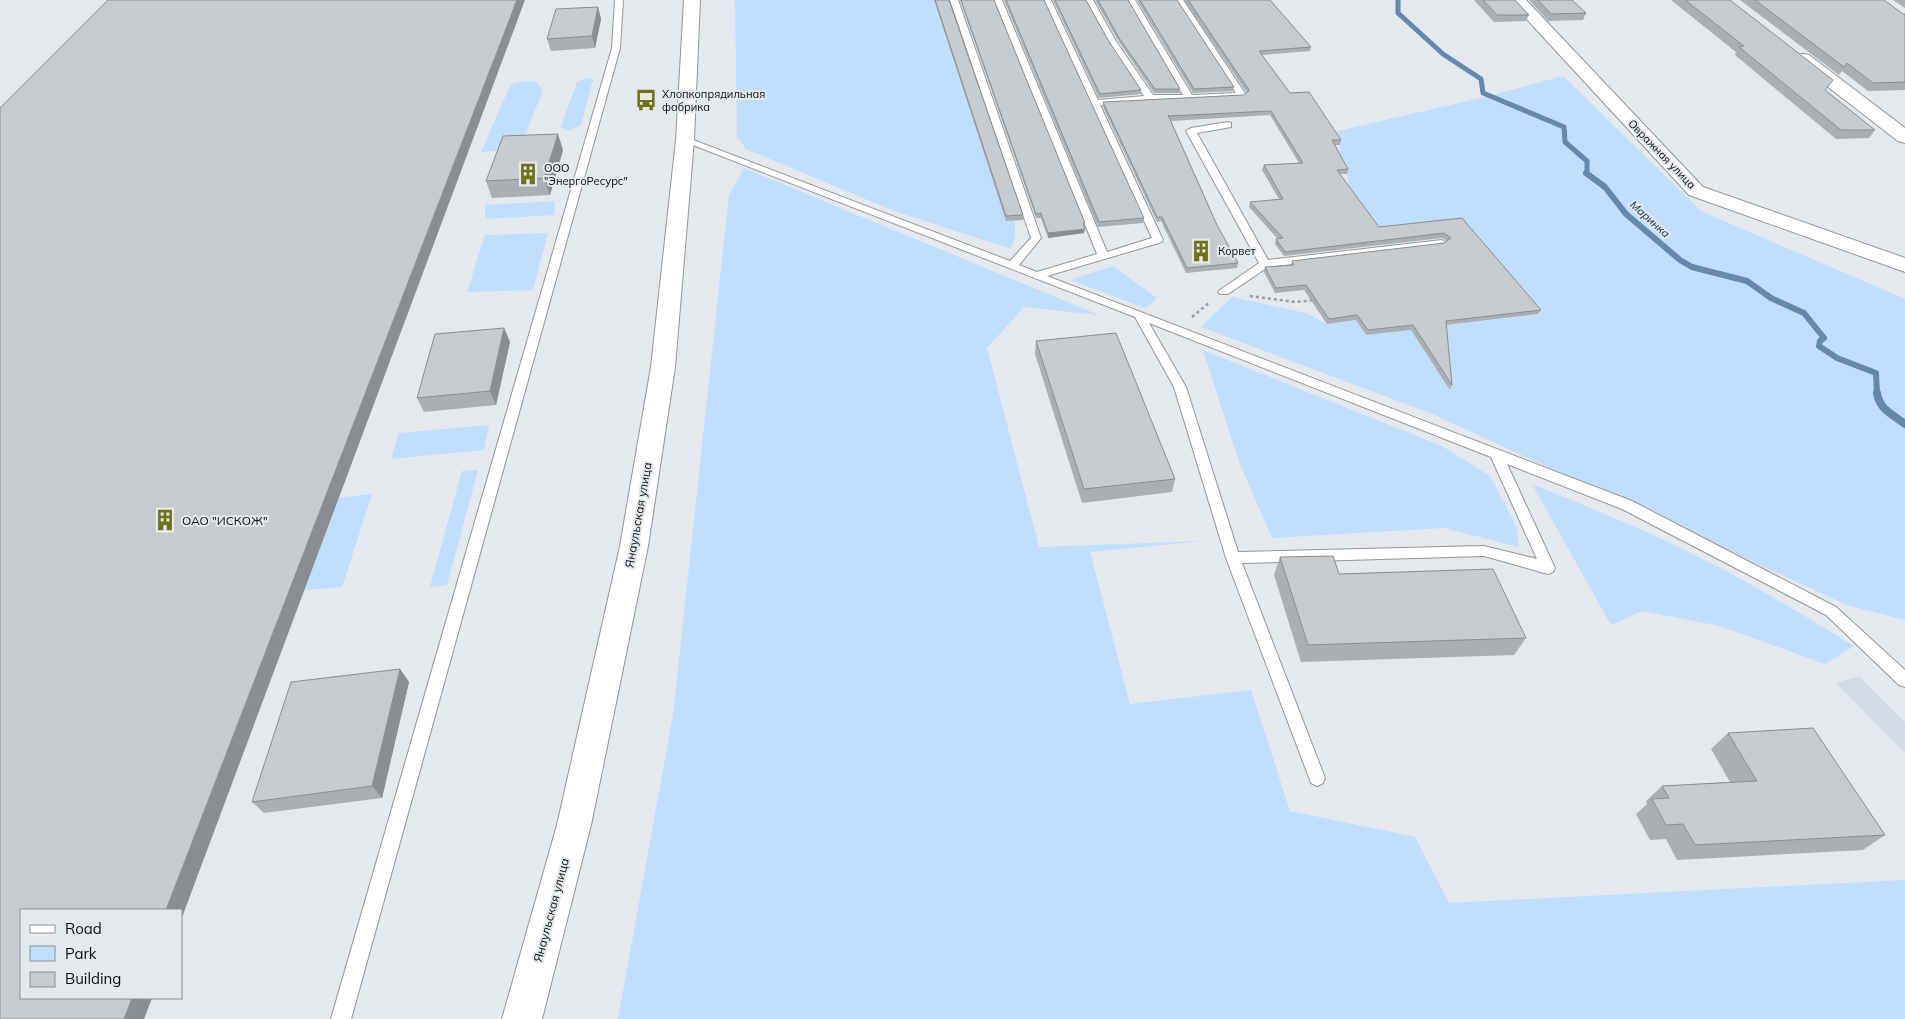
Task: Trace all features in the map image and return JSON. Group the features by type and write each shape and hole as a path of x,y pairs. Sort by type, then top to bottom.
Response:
{"main road":[{"name":"Янаульская улица","path":"522,1019 574,825 634,546 663,367 685,140 692,0"},
{"name":"Овражная улица","path":"1517,0 1696,190 1905,265"},
{"path":"1789,48 1905,137"}],"lane":[{"path":"341,1019 616,48 619,0"},
{"path":"954,0 1036,238 1012,266"},
{"path":"998,0 1103,256"},
{"path":"1037,275 1158,240 1047,0"},
{"path":"1089,0 1112,43 1150,98"},
{"path":"1131,0 1189,98"},
{"path":"1095,103 1150,98 1242,95 1179,0"},
{"path":"1228,125 1191,131 1265,264"},
{"path":"685,140 1627,505 1831,611 1905,680"},
{"path":"1224,292 1265,264 1442,243"},
{"path":"1139,315 1180,387 1233,558 1317,778"},
{"path":"1233,558 1484,552 1548,568 1498,456"}],"path":[{"path":"1176,330 1224,292 1295,302 1324,300"}],"shaded area":[{"path":"1859,676 1905,722 1905,753 1836,683"}],"green space":[{"path":"735,0 934,0 1006,221 1015,220 1015,237 1011,249 894,211 746,149 737,137"},
{"path":"1563,76 1701,211 1905,299 1905,620 1847,605 1430,413 1201,327 1232,297 1306,313 1327,324 1356,320 1366,335 1541,314 1460,223 1381,232 1352,197 1346,172 1341,165 1340,145 1334,132 1489,96"},
{"path":"586,78 593,79 581,125 568,131 561,127 577,82"},
{"path":"524,81 536,82 543,90 520,148 481,152 511,84"},
{"path":"744,168 1099,315 1024,307 987,348 1039,547 1203,541 1090,552 1130,704 1251,690 1290,811 1415,837 1449,903 1905,880 1905,1019 618,1019 673,715 729,195"},
{"path":"555,201 554,215 485,219 485,205"},
{"path":"548,233 533,290 467,292 485,235"},
{"path":"1113,266 1157,298 1146,308 1070,280"},
{"path":"1203,350 1442,446 1490,476 1517,528 1519,547 1444,528 1272,538 1239,462"},
{"path":"489,425 484,450 391,459 399,433"},
{"path":"478,470 447,585 430,587 462,471"},
{"path":"1532,484 1638,528 1699,557 1778,600 1854,646 1825,664 1720,626 1642,611 1611,625"},
{"path":"372,494 342,587 304,590 337,498"}],"building":[{"name":"ОАО \"ИСКОЖ\"","path":"108,0 517,0 166,909 20,909 20,999 132,999 124,1019 0,1019 0,108"},
{"path":"935,0 949,0 1023,215 1006,216"},
{"path":"961,0 994,0 1085,223 1083,223 1085,229 1048,233 1041,213 1036,214"},
{"path":"1006,0 1044,0 1144,218 1099,222"},
{"path":"1055,0 1086,0 1108,40 1141,90 1100,94"},
{"path":"1098,0 1128,0 1180,89 1155,89 1119,38"},
{"path":"1140,0 1177,0 1234,87 1194,89"},
{"path":"1188,0 1270,0 1311,47 1259,51 1290,93 1309,92 1341,140 1332,140 1348,169 1337,170 1379,227 1462,218 1541,310 1446,321 1452,385 1413,325 1368,330 1357,315 1329,319 1306,285 1276,288 1265,267 1294,265 1292,261 1444,243 1451,238 1444,233 1285,252 1276,239 1283,238 1250,202 1283,199 1264,165 1303,163 1271,111 1168,115 1217,225 1238,263 1187,268 1162,217 1157,217 1103,102 1243,95 1248,92 1249,90"},
{"path":"1483,0 1515,0 1529,15 1497,15"},
{"path":"1538,0 1572,0 1586,13 1551,14"},
{"path":"1685,0 1730,0 1833,80 1825,90 1875,130 1841,130 1739,47 1744,46"},
{"path":"1755,0 1884,0 1905,14 1905,82 1873,83 1847,63 1844,67"},
{"path":"598,7 592,36 547,39 556,9"},
{"path":"558,134 544,178 486,181 503,136"},
{"path":"504,328 490,391 417,398 435,334"},
{"path":"1116,333 1175,479 1084,489 1036,341"},
{"path":"1333,556 1339,574 1493,569 1526,638 1308,645 1280,557"},
{"path":"400,669 372,786 252,802 291,682"},
{"path":"1813,728 1885,835 1695,845 1683,824 1666,825 1652,799 1669,798 1662,786 1757,781 1728,733"}],"waterway":[{"name":"Маринка","path":"1398,0 1398,13 1443,54 1481,79 1483,93 1564,127 1565,142 1587,161 1587,174"},
{"name":"Маринка","path":"1587,174 1605,187 1626,214 1680,260 1692,267 1747,281 1771,298 1804,313 1824,338 1820,341 1819,346 1837,358 1876,373 1877,394"},
{"name":"Маринка","path":"1877,393 1878,399 1884,407 1905,424"}],"place":[{"name":"Хлопкопрядильная фабрика","path":"646,100"},
{"name":"ООО \"ЭнергоРесурс\"","path":"528,174"},
{"name":"Корвет","path":"1201,251"},
{"name":"ОАО \"ИСКОЖ\"","path":"165,520"}]}
